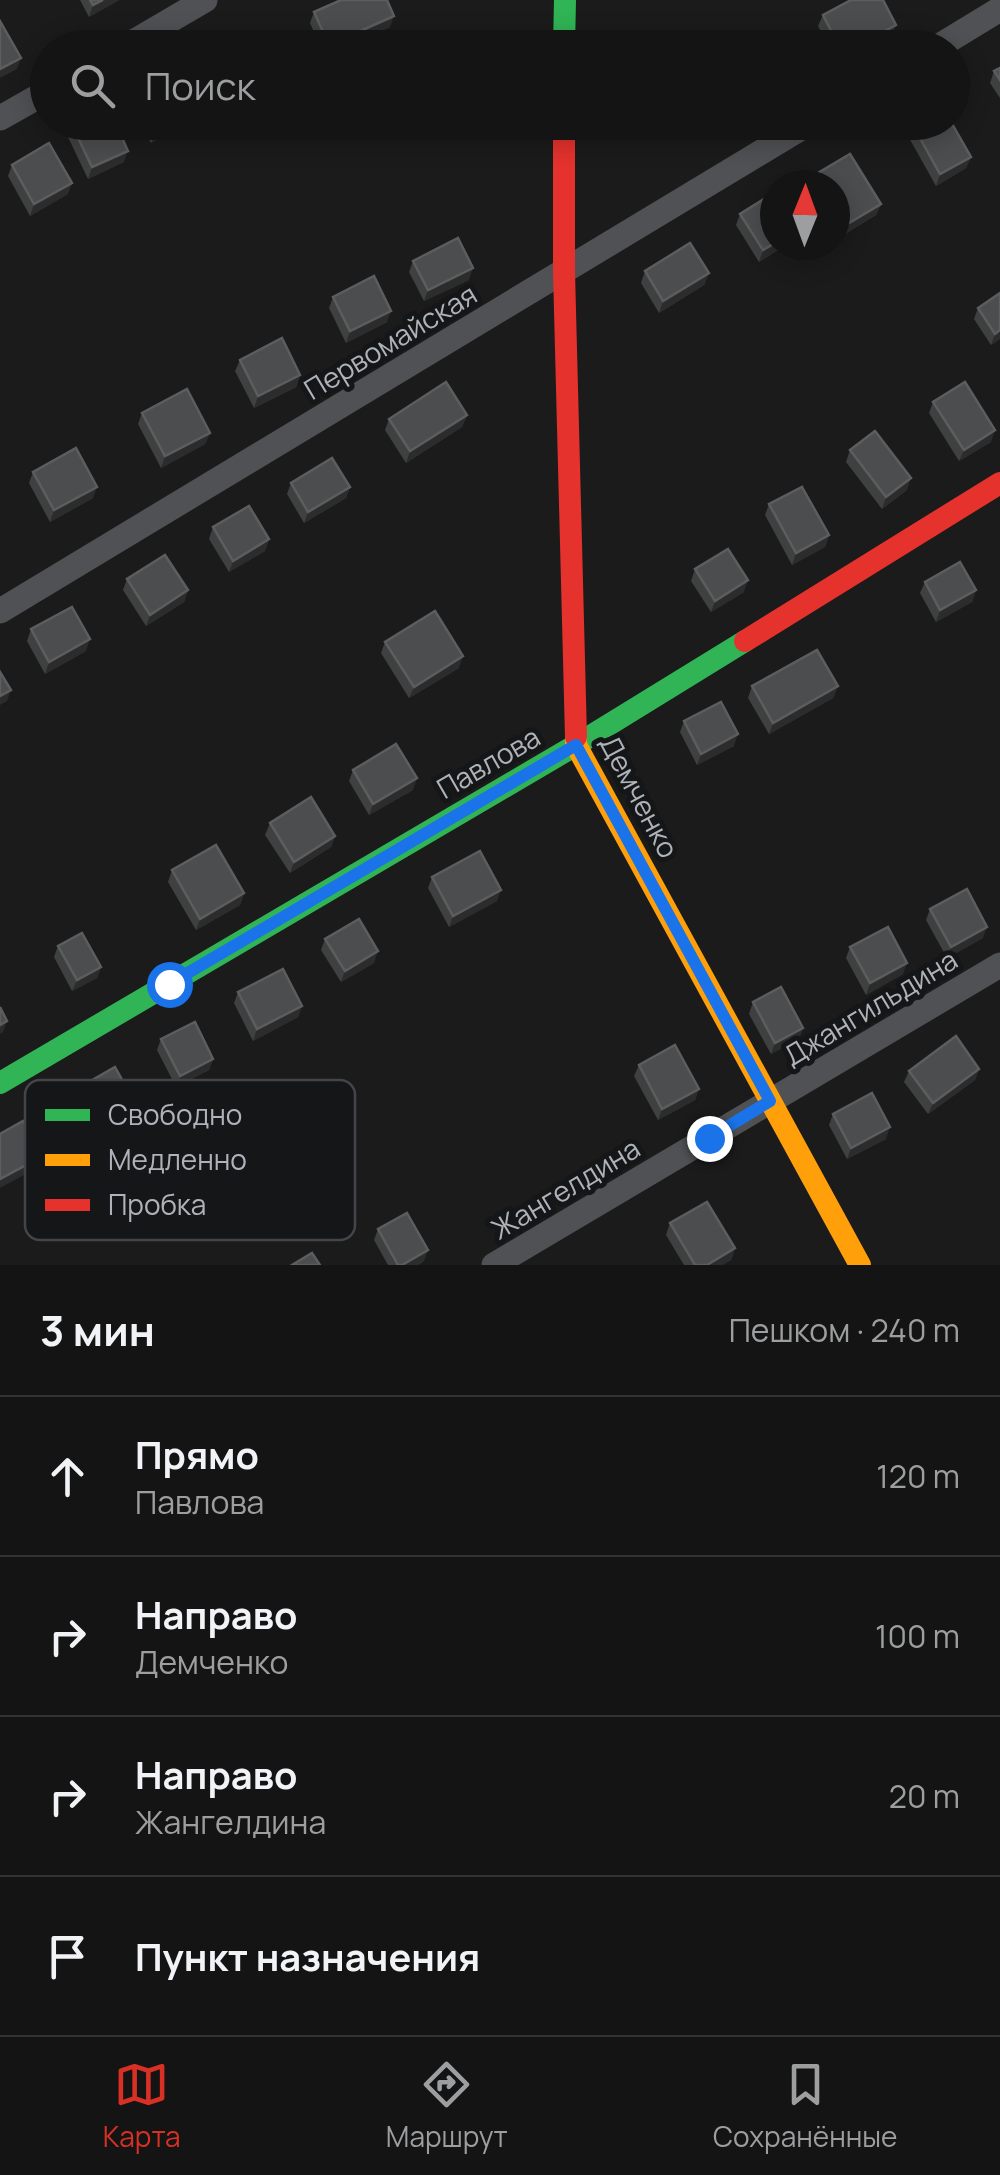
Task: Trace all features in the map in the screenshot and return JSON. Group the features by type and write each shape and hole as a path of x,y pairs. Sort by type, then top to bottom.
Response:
{"street":[{"path":"154,30 206,0"},
{"path":"564,0 564,30"},
{"path":"966,30 1000,9"},
{"path":"0,118 30,101"},
{"name":"Демченко","path":"564,140 576,745 860,1265"},
{"name":"Первомайская","path":"0,611 781,140"},
{"name":"Павлова","path":"0,1084 576,745 1000,483"},
{"name":"Джангильдина","path":"770,1101 1000,964"},
{"name":"Жангелдина","path":"494,1265 770,1101"}],"building":[{"path":"341,0 387,0 394,16 363,30 322,30 314,12"},
{"path":"851,0 883,0 896,25 887,30 831,30 823,15"},
{"path":"0,21 21,58 0,69"},
{"path":"79,140 123,140 128,151 92,167"},
{"path":"921,140 961,140 971,157 940,174"},
{"path":"49,143 72,183 34,204 12,165"},
{"path":"850,154 881,204 850,222 850,170 823,170"},
{"path":"760,201 760,245 740,214"},
{"path":"458,238 473,268 428,290 413,261"},
{"path":"690,243 709,273 663,301 645,271"},
{"path":"374,276 391,311 350,331 333,297"},
{"path":"1000,293 1000,330 995,334 978,308"},
{"path":"282,338 300,375 258,396 240,360"},
{"path":"446,382 467,415 410,451 389,419"},
{"path":"965,382 995,430 964,450 933,402"},
{"path":"187,389 210,433 165,456 142,413"},
{"path":"875,431 911,478 886,497 850,450"},
{"path":"76,448 97,487 54,510 33,472"},
{"path":"332,458 350,487 308,512 291,483"},
{"path":"802,487 829,535 796,553 769,504"},
{"path":"249,506 269,539 233,561 213,527"},
{"path":"728,549 748,580 715,601 695,569"},
{"path":"165,555 188,590 150,615 127,579"},
{"path":"960,562 976,590 940,610 925,582"},
{"path":"72,607 90,639 49,662 31,629"},
{"path":"435,611 463,656 414,687 385,642"},
{"path":"817,650 838,686 773,723 752,686"},
{"path":"0,672 11,690 0,696"},
{"path":"721,702 738,734 701,754 684,721"},
{"path":"396,744 417,778 373,804 353,770"},
{"path":"311,797 335,836 294,862 270,823"},
{"path":"216,845 244,893 200,919 172,870"},
{"path":"480,851 501,890 453,916 432,877"},
{"path":"967,889 987,927 951,947 930,909"},
{"path":"359,919 378,951 345,971 325,939"},
{"path":"888,927 907,963 870,983 850,947"},
{"path":"82,933 101,967 77,980 58,946"},
{"path":"283,969 302,1006 257,1029 238,992"},
{"path":"781,987 803,1028 775,1043 753,1002"},
{"path":"0,1007 7,1021 0,1025"},
{"path":"195,1022 213,1059 180,1076 161,1039"},
{"path":"956,1036 979,1069 933,1103 909,1071"},
{"path":"675,1045 699,1089 662,1109 639,1065"},
{"path":"115,1067 122,1080 92,1080"},
{"path":"872,1093 890,1127 851,1148 833,1114"},
{"path":"23,1121 25,1124 25,1166 0,1179 0,1134"},
{"path":"707,1202 735,1248 707,1265 695,1265 670,1223"},
{"path":"407,1213 428,1250 398,1265 378,1229"},
{"path":"312,1253 320,1265 292,1265"}],"traffic: fast":[{"path":"564,30 565,0"},
{"path":"0,1083 576,745 745,641"}],"traffic: slow":[{"path":"576,737 576,745 860,1265"}],"traffic: jam":[{"path":"564,140 576,737"},
{"path":"745,641 1000,483"}],"route":[{"path":"169,984 576,745 770,1101 709,1138"}]}
